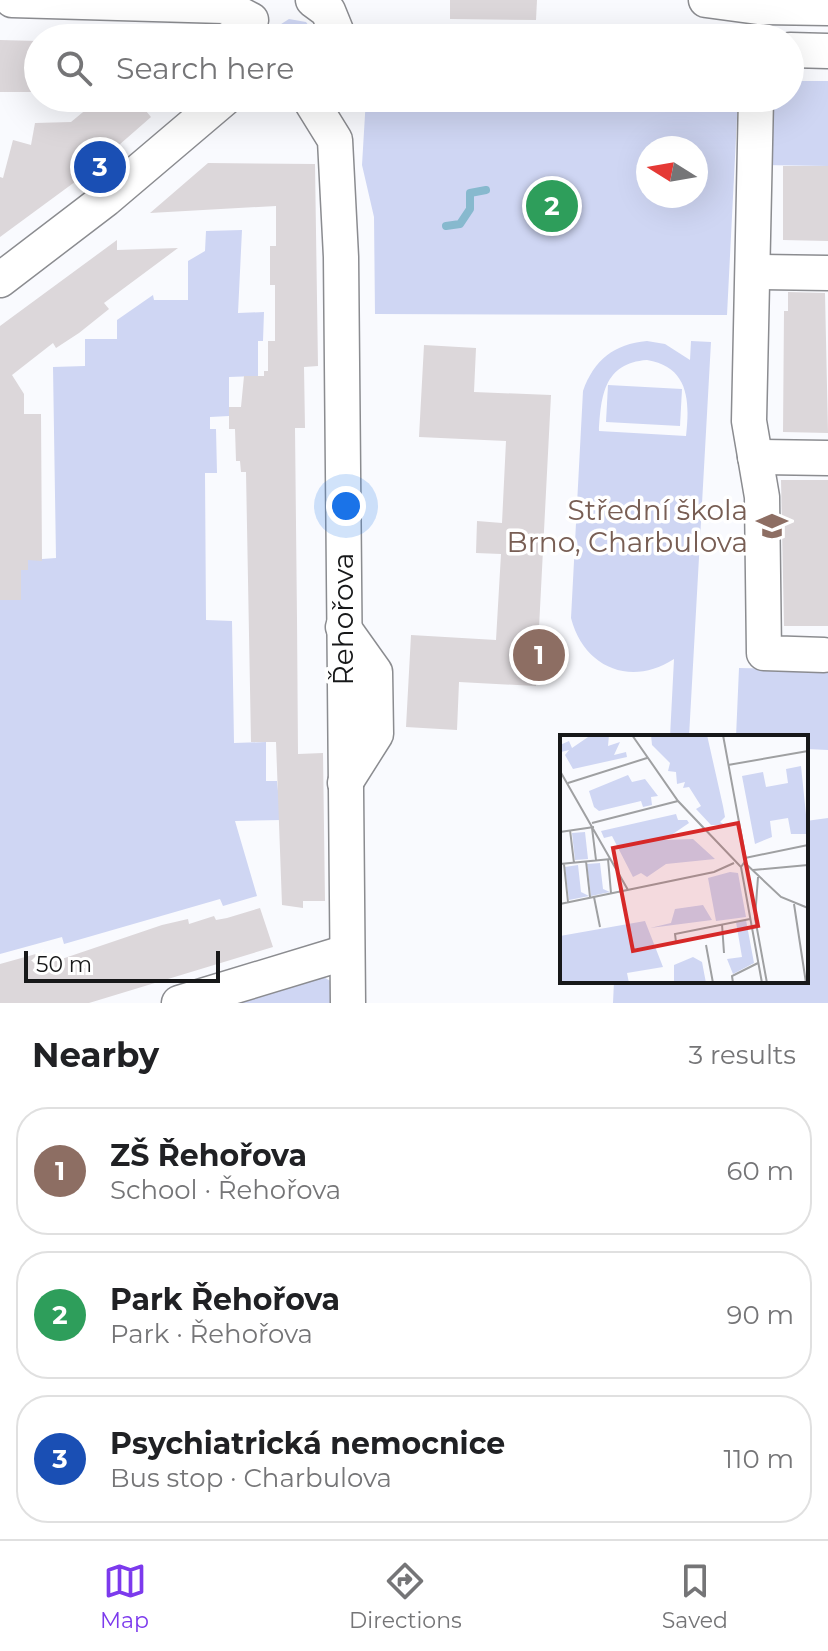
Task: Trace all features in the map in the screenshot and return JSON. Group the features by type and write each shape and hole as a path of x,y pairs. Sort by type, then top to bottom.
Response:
{"street":[{"path":"12,0 224,6 257,19"},
{"path":"706,0 758,7 828,8"},
{"path":"319,1 336,24"},
{"path":"804,50 828,51"},
{"path":"0,280 106,199 209,112"},
{"name":"Řehořova","path":"318,112 335,140 341,257 348,1003"},
{"path":"756,112 749,421 762,497 764,653 824,655"},
{"path":"753,272 828,273"},
{"path":"755,457 828,458"},
{"path":"179,1003 347,952"}],"shaded area":[{"path":"289,19 308,24 281,24"},
{"path":"804,81 828,81 828,166 761,165 761,112 804,112"},
{"path":"365,112 737,112 727,315 375,314 374,217 362,165"},
{"path":"242,230 238,313 264,312 263,341 258,341 258,376 229,377 229,416 210,417 210,429 216,429 217,473 205,473 206,620 232,621 234,743 266,742 266,781 277,781 281,820 235,821 257,896 223,906 220,899 64,944 62,937 0,954 0,600 21,600 21,570 28,569 28,560 56,558 53,367 85,366 85,339 117,339 117,320 153,295 154,300 188,300 188,261 205,251 206,231"},
{"path":"647,341 665,344 690,360 691,341 711,342 689,735 670,735 674,659 642,671 626,672 611,668 587,649 577,635 571,618 583,391 599,362 625,346","holes":["647,360 671,370 684,388 688,410 686,436 599,431 604,394 613,375 622,367"]},
{"path":"608,385 682,389 680,426 606,422"},
{"path":"739,668 828,670 828,750 808,749 808,735 736,735"},
{"path":"828,818 828,1003 613,1003 614,983 808,983 808,821"},
{"path":"322,976 332,982 338,1003 225,1003"}],"building":[{"path":"450,0 537,0 536,20 450,19"},
{"path":"0,40 24,41 24,92 0,92"},
{"path":"83,112 147,112 151,117 87,173 0,237 0,177 3,178 13,140 31,145 35,123 71,122"},
{"path":"208,163 315,164 318,366 304,367 305,428 295,428 298,754 323,753 325,901 303,901 303,908 282,905 276,742 251,742 246,472 241,472 240,461 236,461 235,429 229,429 229,407 241,407 244,376 264,376 264,371 268,371 268,341 275,341 275,285 270,285 270,246 276,246 276,206 150,213"},
{"path":"783,166 828,166 828,241 783,240"},
{"path":"117,240 117,250 178,248 104,303 109,309 79,333 56,348 53,343 12,375 24,394 24,414 41,414 42,561 28,560 28,570 21,570 21,600 0,600 0,326"},
{"path":"788,292 825,293 828,433 783,432 784,311 788,311"},
{"path":"424,345 476,348 474,392 551,395 536,686 459,682 457,730 406,727 411,635 496,640 501,554 476,553 477,521 502,523 506,441 419,437"},
{"path":"781,480 828,480 828,626 784,626"},
{"path":"260,908 273,947 89,1003 0,1003 0,964 43,952 47,964 162,925 188,919 189,924 214,916 216,920"}],"waterway":[{"path":"446,226 460,224 470,209 470,193 486,190"}],"place":[{"name":"Psychiatrická nemocnice","path":"100,167"},
{"name":"Park Řehořova","path":"552,206"},
{"name":"Střední škola Brno, Charbulova","path":"772,526"},
{"name":"ZŠ Řehořova","path":"539,655"}]}
